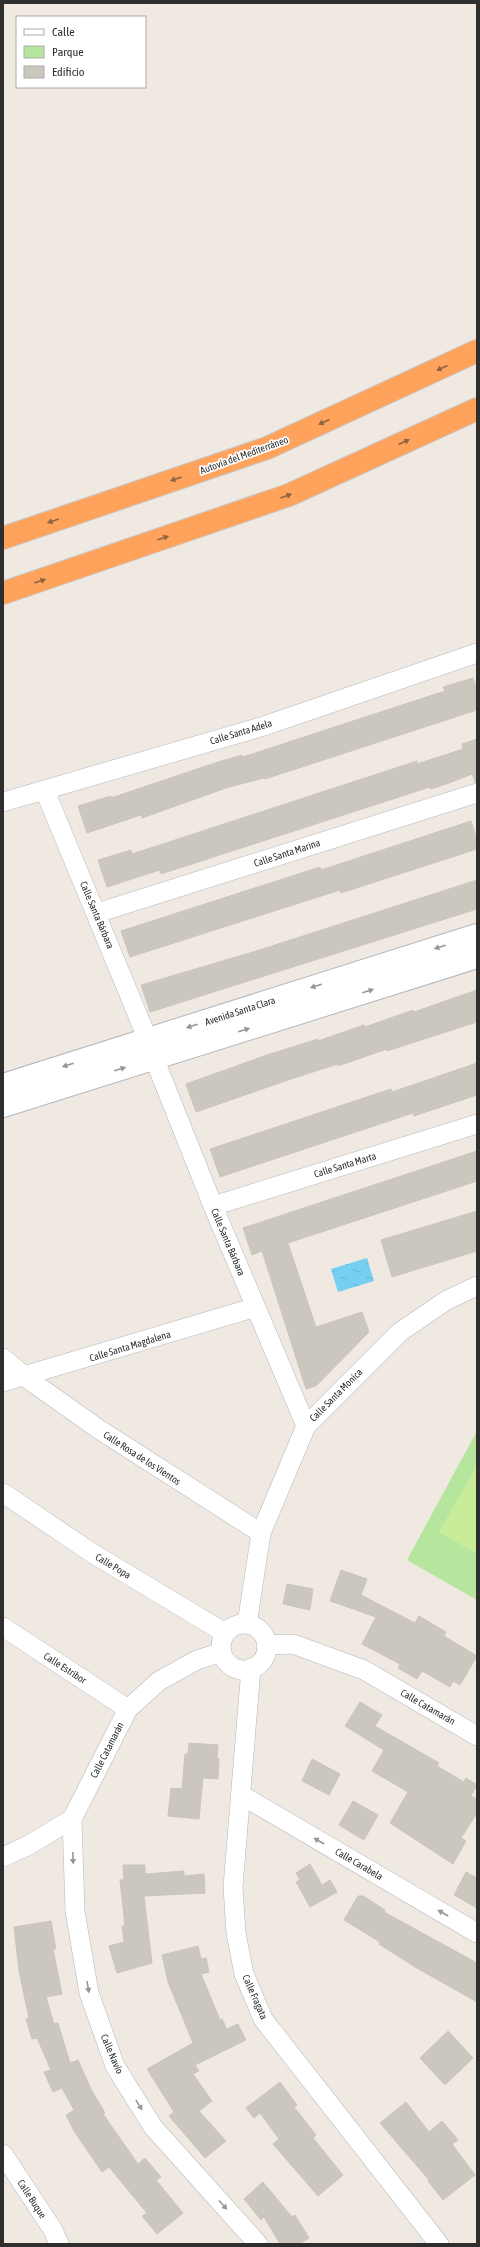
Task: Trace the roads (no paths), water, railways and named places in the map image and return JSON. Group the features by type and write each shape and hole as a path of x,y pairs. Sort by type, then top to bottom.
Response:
{"highway":[{"name":"Autovía del Mediterráneo","path":"3,538 267,448 477,352"},
{"path":"3,593 289,495 477,409"}],"street":[{"name":"Calle Santa Adela","path":"3,802 264,726 477,653"},
{"name":"Calle Santa Bárbara","path":"45,791 96,913 213,1206 306,1426"},
{"name":"Calle Santa Marina","path":"96,913 477,793"},
{"name":"Avenida Santa Clara","path":"3,1106 151,1049 477,935"},
{"name":"Avenida Santa Clara","path":"3,1085 151,1049 477,957"},
{"name":"Calle Santa Marta","path":"213,1206 477,1124"},
{"name":"Calle Santa Monica","path":"247,1624 262,1533 306,1426 400,1332 447,1300 477,1286"},
{"name":"Calle Santa Magdalena","path":"3,1382 25,1377 256,1307"},
{"name":"Calle Rosa de los Vientos","path":"3,1358 25,1377 100,1430 262,1533"},
{"name":"Calle Popa","path":"3,1493 223,1642"},
{"path":"247,1624 258,1629 263,1634 266,1645 265,1656 261,1662 251,1668 239,1669 232,1667 226,1662 223,1642 237,1625 247,1624"},
{"name":"Calle Estribor","path":"3,1627 128,1709"},
{"name":"Calle Catamarán","path":"72,1819 128,1709 159,1681 197,1660 223,1642"},
{"name":"Calle Catamarán","path":"266,1645 293,1644 364,1670 477,1736"},
{"name":"Calle Fragata","path":"251,1668 233,1887 236,1933 244,1974 264,2019 439,2244"},
{"name":"Calle Carabela","path":"241,1795 477,1933"},
{"path":"3,1857 29,1845 72,1819"},
{"name":"Calle Navío","path":"72,1819 74,1910 89,1993 115,2066 153,2127 258,2244"},
{"name":"Calle Buque","path":"3,2154 59,2244"}],"water":[{"path":"367,1258 374,1281 338,1292 331,1269"}]}
